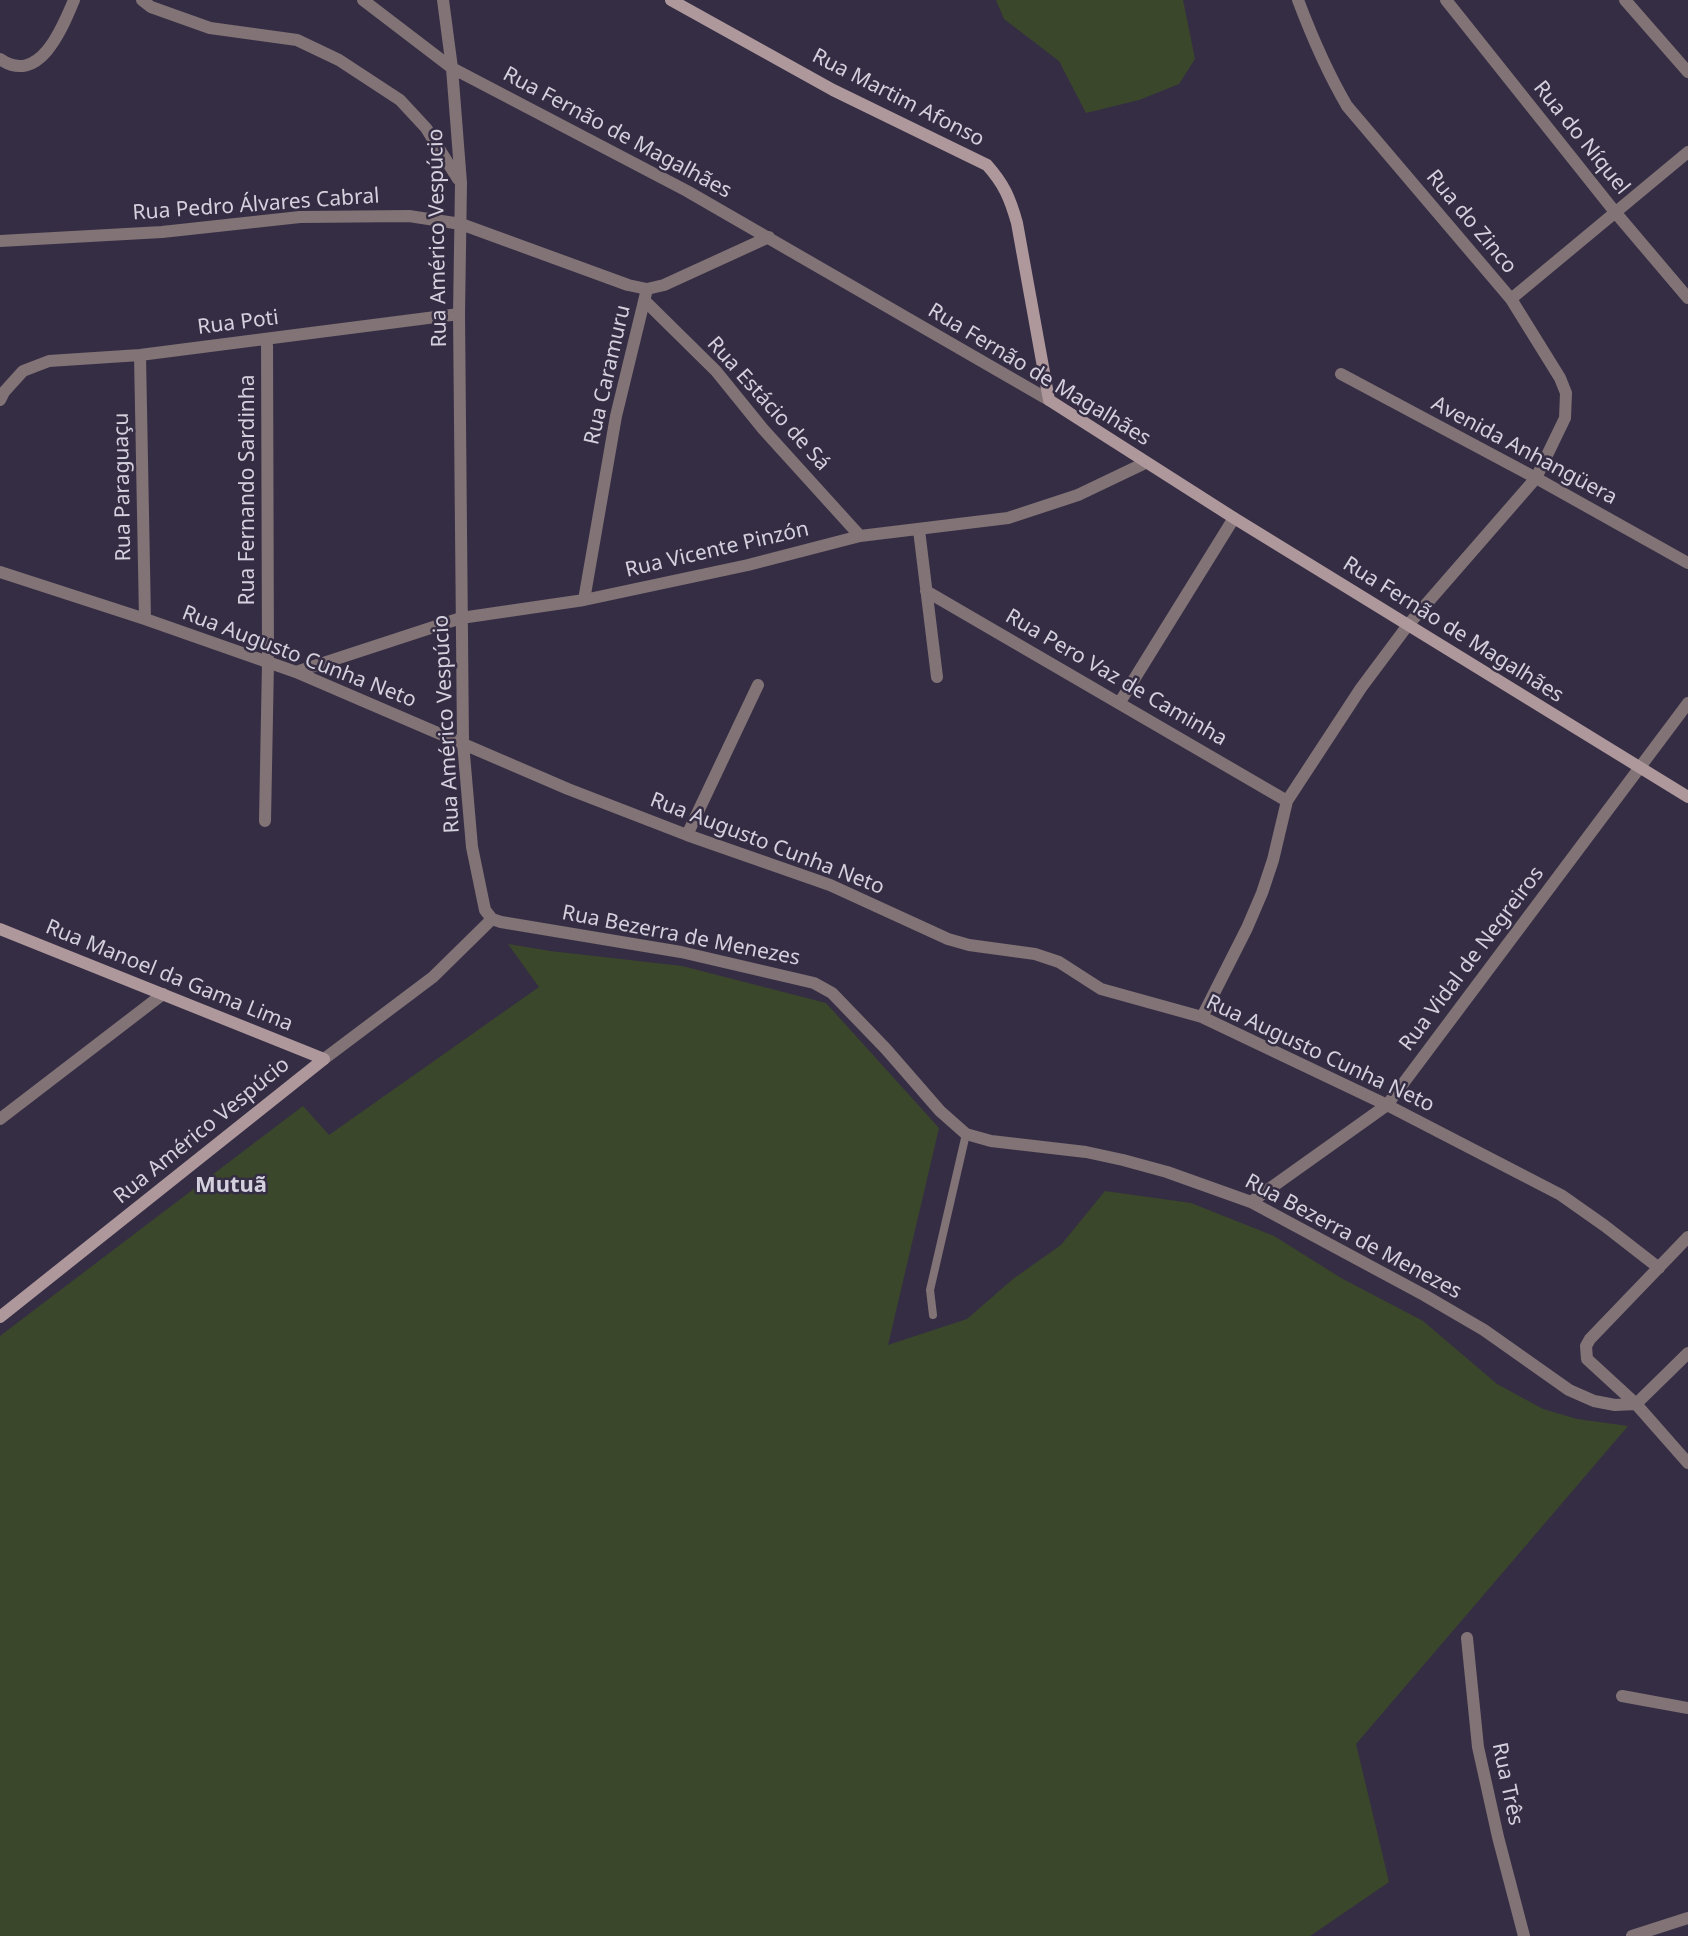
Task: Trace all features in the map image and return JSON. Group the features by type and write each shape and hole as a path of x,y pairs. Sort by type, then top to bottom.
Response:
{"street":[{"path":"0,59 9,65 23,67 45,54 66,21 74,0"},
{"path":"142,0 151,8 210,28 297,40 339,60 400,100 426,128 460,183"},
{"name":"Rua Fernão de Magalhães","path":"363,0 452,68 770,237 1049,400 1145,463 1688,797"},
{"name":"Rua Américo Vespúcio","path":"0,1317 324,1059 433,977 492,919 485,910 472,847 463,743 460,183 452,68 443,0"},
{"name":"Rua Martim Afonso","path":"671,0 833,90 987,165 1006,189 1017,223 1049,400"},
{"name":"Rua do Zinco","path":"1202,1017 1247,928 1258,901 1273,860 1287,801 1361,688 1408,625 1536,478 1565,418 1566,393 1560,378 1511,299 1347,106 1312,39 1298,0"},
{"name":"Rua do Níquel","path":"1446,0 1615,212 1688,298"},
{"path":"1625,0 1688,72"},
{"path":"1511,299 1688,152"},
{"name":"Rua Pedro Álvares Cabral","path":"0,241 162,232 300,217 409,216 461,224 628,285 646,295"},
{"name":"Rua Caramuru","path":"584,600 616,416 646,295 770,237"},
{"name":"Rua Estácio de Sá","path":"646,295 716,371 763,429 860,536"},
{"name":"Rua Poti","path":"0,400 4,392 23,371 49,361 140,355 459,314"},
{"name":"Rua Fernando Sardinha","path":"265,821 268,662 267,339"},
{"name":"Rua Paraguaçu","path":"140,355 145,619"},
{"name":"Avenida Anhangüera","path":"1341,374 1536,478 1688,563"},
{"name":"Rua Vicente Pinzón","path":"296,672 461,618 584,600 748,565 860,536 1008,518 1078,495 1145,463"},
{"path":"1120,702 1234,518"},
{"path":"919,530 937,678"},
{"name":"Rua Augusto Cunha Neto","path":"0,572 145,619 296,672 568,789 687,835 830,885 948,939 969,945 1035,954 1059,962 1101,989 1202,1017 1387,1105 1561,1195 1659,1269"},
{"name":"Rua Pero Vaz de Caminha","path":"926,591 1287,801"},
{"path":"687,835 758,685"},
{"name":"Rua Vidal de Negreiros","path":"1251,1202 1387,1105 1688,703"},
{"name":"Rua Bezerra de Menezes","path":"492,919 681,952 814,983 832,993 886,1049 940,1111 966,1134 991,1141 1086,1152 1123,1160 1167,1172 1251,1202 1484,1330 1569,1390 1594,1401 1615,1405 1636,1404"},
{"name":"Rua Manoel da Gama Lima","path":"0,929 324,1059"},
{"path":"0,1119 163,994"},
{"path":"1688,1237 1590,1339 1586,1346 1586,1353 1591,1363 1636,1404 1688,1463"},
{"path":"1636,1404 1688,1353"},
{"name":"Rua Três","path":"1467,1638 1478,1747 1498,1837 1524,1936"},
{"path":"1622,1696 1688,1708"},
{"path":"1632,1936 1688,1918"}],"lane":[{"path":"933,1315 930,1290 966,1134"}],"green space":[{"path":"996,0 1183,0 1195,59 1179,84 1139,100 1086,113 1059,61 1004,19"},
{"path":"508,944 682,966 826,1003 939,1128 888,1345 967,1319 1013,1279 1061,1245 1105,1191 1191,1203 1274,1236 1341,1278 1423,1321 1497,1384 1543,1409 1577,1419 1628,1426 1356,1744 1389,1882 1310,1936 0,1936 0,1336 303,1106 329,1135 539,987"}],"district":[{"name":"Mutuã","path":"231,1186"}]}
